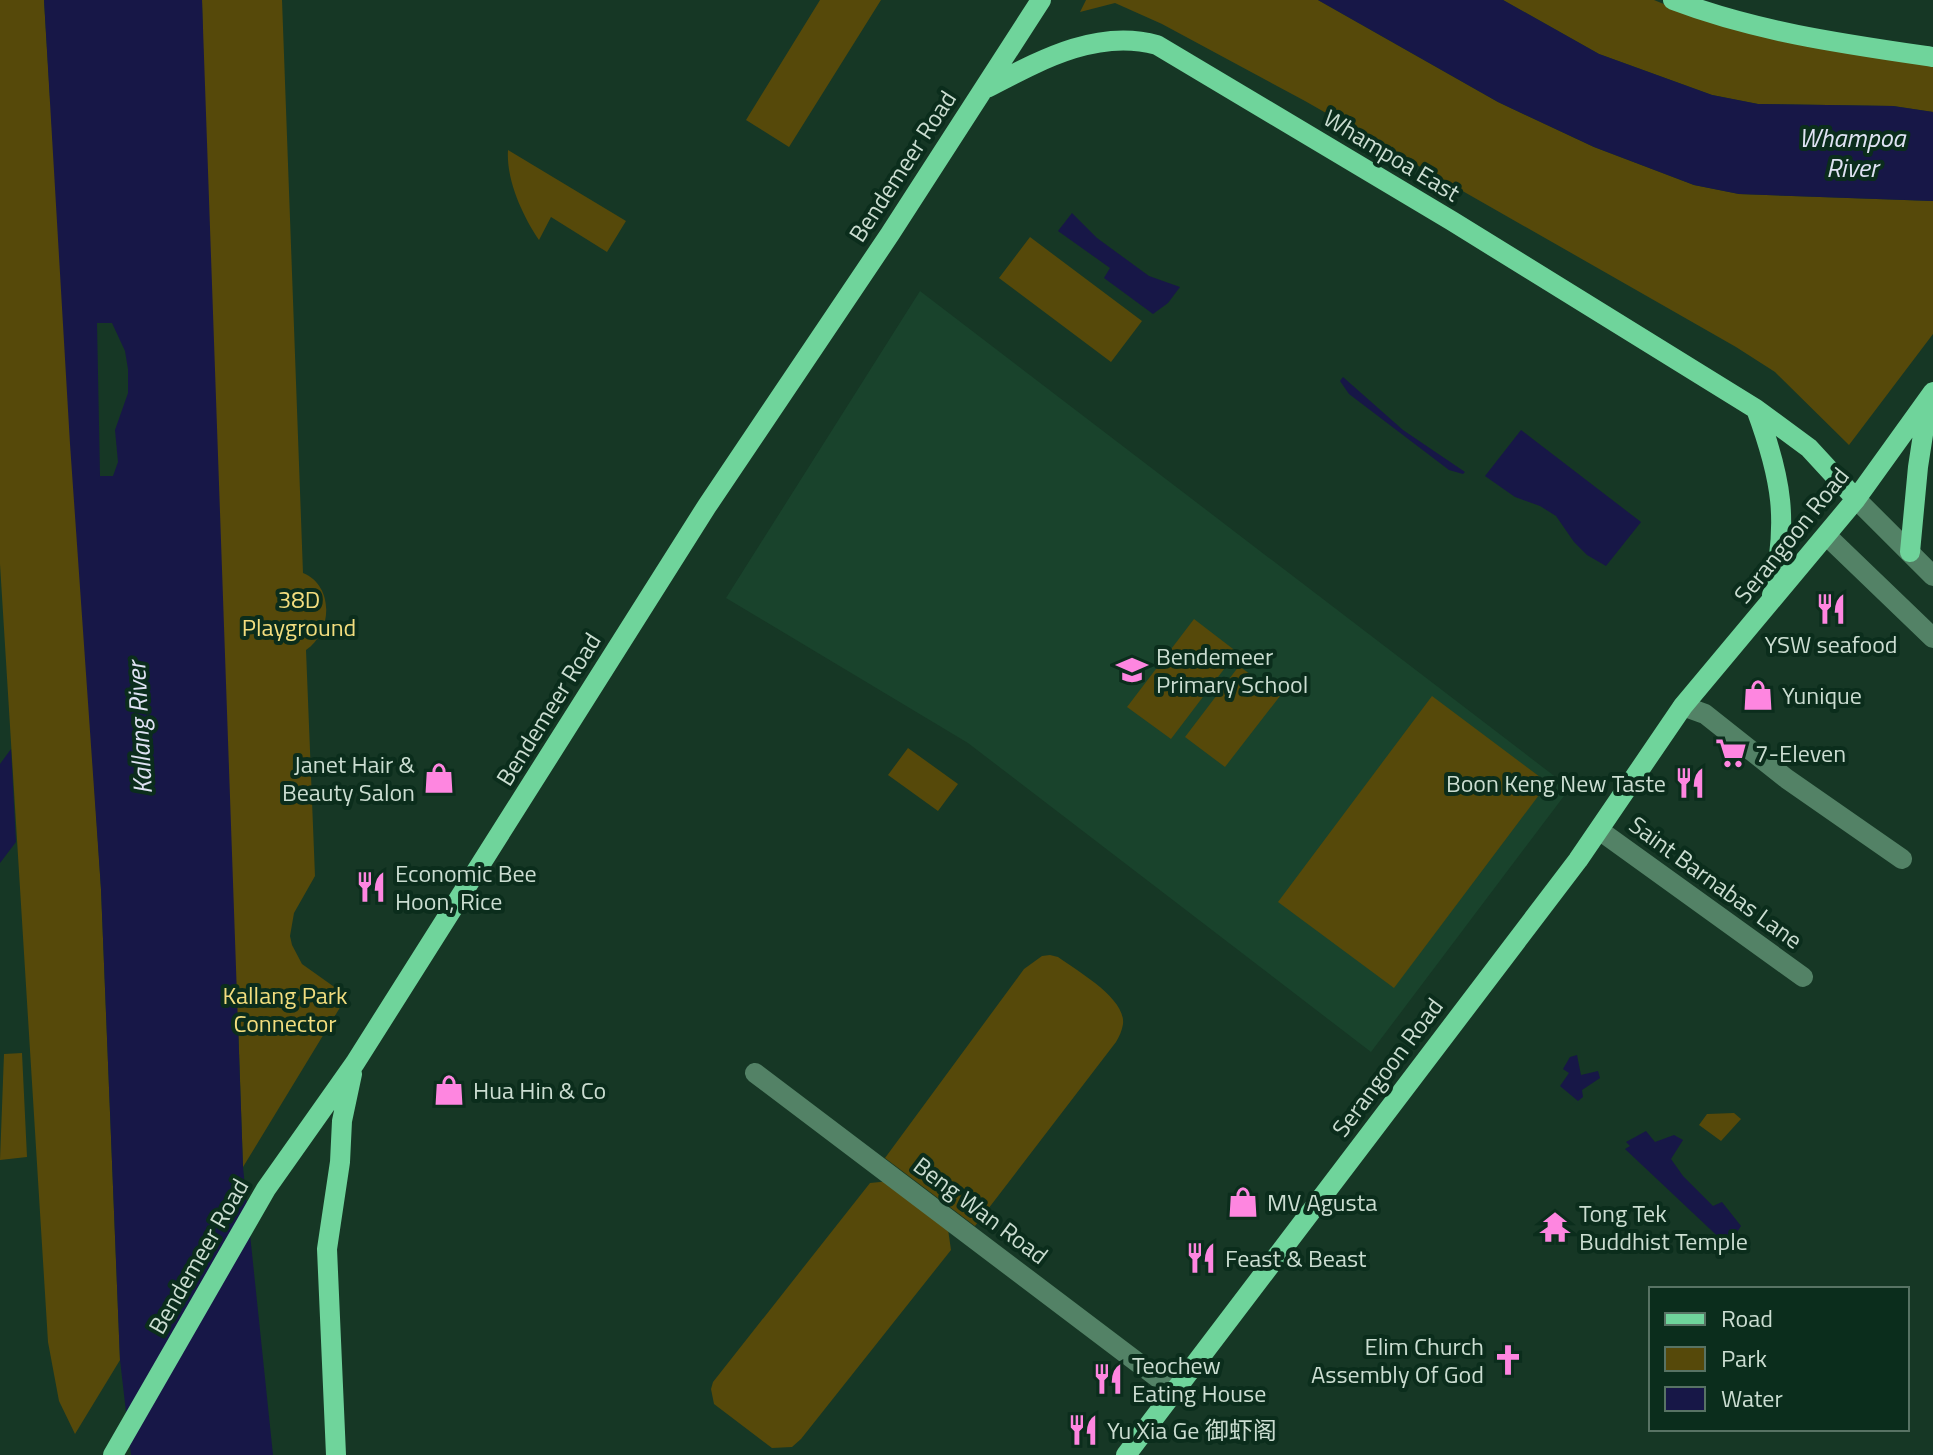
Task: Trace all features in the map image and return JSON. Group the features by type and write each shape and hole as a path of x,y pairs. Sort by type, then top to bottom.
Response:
{"main road":[{"name":"Bendemeer Road","path":"113,1455 266,1189 355,1063 707,506 1041,0"},
{"path":"1673,0 1726,19 1787,34 1933,57"},
{"name":"Whampoa East","path":"984,90 1025,68 1076,48 1116,40 1137,40 1157,45 1415,198 1756,409 1809,448 1856,499"},
{"path":"1910,552 1916,479 1931,395"},
{"name":"Serangoon Road","path":"1126,1455 1599,830 1683,706 1827,536 1931,395"},
{"path":"1756,409 1769,444 1782,503 1782,539 1771,599"},
{"path":"336,1455 327,1249 340,1162 342,1121 355,1063"}],"street":[{"path":"1856,499 1933,576"},
{"path":"1827,536 1933,638"},
{"path":"1683,706 1705,714 1787,779 1902,859"},
{"name":"Saint Barnabas Lane","path":"1599,830 1803,977"},
{"name":"Beng Wan Road","path":"755,1073 1174,1390"}],"shaded area":[{"name":"Bendemeer Primary School","path":"920,291 1570,788 1371,1052 968,743 726,598"}],"green space":[{"path":"0,0 44,0 50,98 204,93 202,0 282,0 303,573 321,588 326,610 321,633 306,650 315,876 294,913 290,936 302,964 347,996 243,1167 238,1020 51,111 101,889 120,1360 75,1434 59,1401 48,1342 0,564"},
{"path":"820,0 881,0 789,147 746,120"},
{"path":"1086,0 1318,0 1498,102 1594,147 1694,185 1739,194 1933,201 1933,334 1849,445 1775,372 1736,347 1305,101 1162,24 1115,3 1080,12"},
{"path":"1503,0 1654,0 1693,16 1933,62 1933,112 1893,106 1758,104 1712,95 1599,54"},
{"path":"508,150 626,221 607,252 551,217 539,240 516,196"},
{"path":"1030,237 1142,321 1111,362 999,278"},
{"path":"1194,619 1237,652 1171,739 1127,707"},
{"path":"1239,666 1280,696 1225,767 1185,737"},
{"path":"1432,696 1548,783 1394,988 1278,902"},
{"path":"908,748 958,784 938,811 888,775"},
{"path":"1050,955 1088,977 1109,995 1122,1014 1122,1029 1116,1042 975,1226 885,1158 1024,969 1042,956"},
{"path":"22,1053 27,1157 0,1160 4,1054"},
{"path":"1734,1113 1741,1119 1721,1141 1699,1125 1707,1114"},
{"path":"890,1181 948,1229 951,1250 801,1439 792,1447 772,1448 714,1404 713,1382 870,1183"}],"water":[{"name":"Kallang River","path":"44,0 202,0 243,1167 273,1455 131,1455 120,1360 101,889 70,444"},
{"name":"Whampoa River","path":"1318,0 1503,0 1599,54 1712,95 1758,104 1893,106 1933,112 1933,201 1739,194 1694,185 1594,147 1498,102"},
{"path":"1072,213 1097,238 1149,276 1180,287 1168,303 1153,314 1104,278 1110,268 1058,231"},
{"path":"1343,377 1403,430 1465,472 1449,470 1349,394 1340,381"},
{"path":"1521,430 1641,522 1606,566 1587,555 1574,542 1556,516 1515,497 1485,476"},
{"path":"11,749 16,842 0,863 0,764"},
{"path":"1577,1055 1581,1075 1598,1071 1600,1078 1582,1090 1583,1097 1578,1101 1560,1086 1569,1073 1563,1069 1570,1057"},
{"path":"1646,1131 1655,1142 1674,1135 1683,1140 1671,1159 1713,1206 1722,1202 1741,1226 1728,1246 1625,1149 1630,1146 1626,1142"}],"pier":[{"path":"97,323 112,323 125,351 128,369 128,393 115,430 118,462 113,476 100,476"}],"place":[{"name":"YSW seafood","path":"1831,609"},
{"name":"Bendemeer Primary School","path":"1132,670"},
{"name":"Yunique","path":"1758,695"},
{"name":"7-Eleven","path":"1731,753"},
{"name":"Janet Hair & Beauty Salon","path":"439,778"},
{"name":"Boon Keng New Taste","path":"1690,783"},
{"name":"Economic Bee Hoon, Rice","path":"371,887"},
{"name":"Hua Hin & Co","path":"449,1090"},
{"name":"MV Agusta","path":"1243,1202"},
{"name":"Tong Tek Buddhist Temple","path":"1555,1227"},
{"name":"Feast & Beast","path":"1201,1258"},
{"name":"Elim Church Assembly Of God","path":"1508,1360"},
{"name":"Teochew Eating House","path":"1108,1379"},
{"name":"Yu Xia Ge 御虾阁","path":"1083,1430"}],"park label":[{"name":"38D Playground","path":"299,613"},
{"name":"Kallang Park Connector","path":"285,1009"}]}
